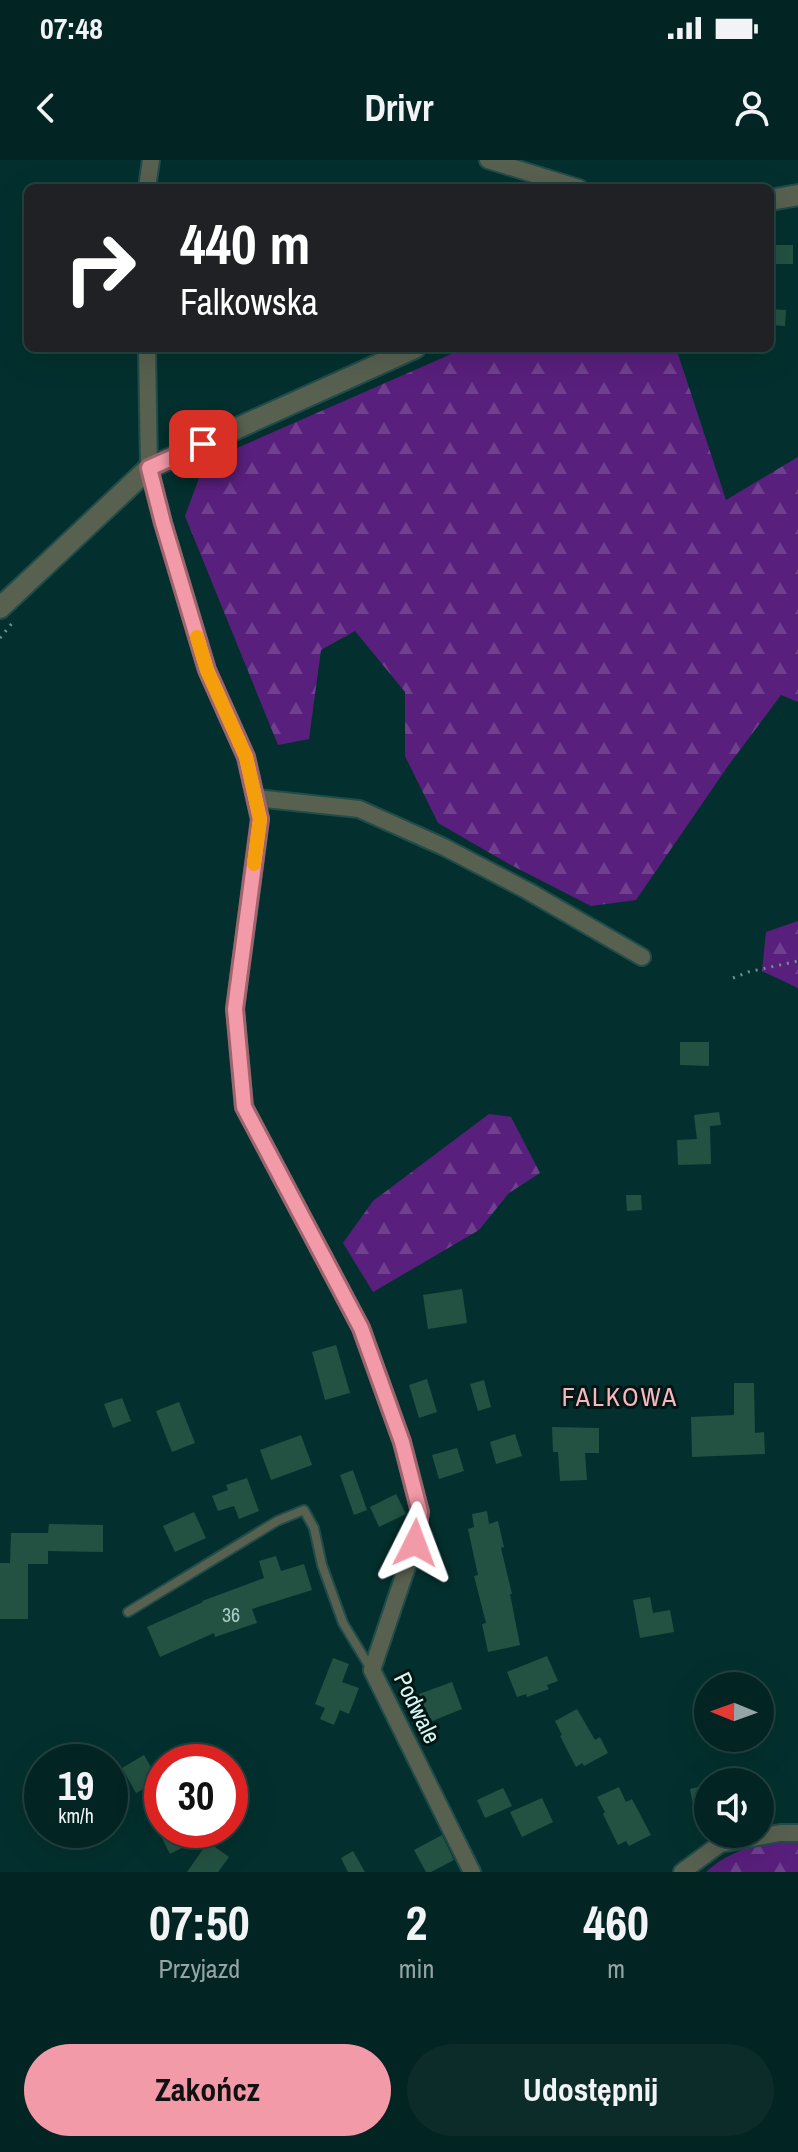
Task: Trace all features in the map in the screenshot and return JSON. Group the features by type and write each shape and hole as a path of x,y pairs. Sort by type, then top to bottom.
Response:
{"street":[{"path":"148,184 151,160"},
{"path":"488,160 566,184"},
{"path":"774,199 798,195"},
{"name":"Podwale","path":"147,352 149,468 207,670 246,757 260,819 235,1009 244,1107 361,1328 402,1442 420,1512 415,1543 372,1670 472,1872"},
{"path":"0,608 149,468 406,352"},
{"path":"256,798 354,808 528,891 642,957"},
{"path":"682,1872 720,1844 780,1833 798,1833"}],"lane":[{"path":"128,1612 277,1521 304,1510 314,1528 322,1565 343,1623 372,1670"}],"path":[{"path":"733,978 798,961"}],"green space":[{"path":"456,352 677,352 726,500 798,457 798,702 781,695 636,900 591,906 438,823 405,756 405,692 355,631 321,650 309,739 278,745 185,516 205,462"},
{"path":"798,921 798,988 762,971 766,932"},
{"path":"489,1114 511,1117 540,1173 509,1193 479,1230 373,1292 343,1243 373,1201"},
{"path":"798,1839 798,1872 706,1872 727,1857 749,1848 774,1848 774,1842"}],"building":[{"path":"774,245 793,245 793,264 774,264"},
{"path":"774,309 786,310 785,326 774,325"},
{"path":"680,1042 709,1042 709,1066 680,1065"},
{"path":"719,1112 721,1125 710,1126 711,1164 678,1165 677,1140 697,1139 694,1115"},
{"path":"626,1195 641,1195 642,1210 627,1211"},
{"path":"462,1289 467,1323 428,1329 423,1295"},
{"path":"336,1345 350,1393 325,1400 312,1352"},
{"path":"427,1379 437,1412 419,1418 409,1385"},
{"path":"484,1380 491,1407 478,1411 470,1384"},
{"path":"734,1383 754,1383 755,1433 764,1432 765,1454 692,1457 691,1417 734,1415"},
{"path":"122,1398 131,1421 113,1428 104,1404"},
{"path":"179,1402 195,1443 172,1452 156,1411"},
{"path":"552,1427 599,1428 599,1453 585,1453 587,1480 560,1481 558,1452 553,1452"},
{"path":"515,1434 522,1456 496,1464 490,1442"},
{"path":"301,1435 312,1465 271,1480 260,1450"},
{"path":"457,1448 464,1471 439,1479 432,1455"},
{"path":"353,1470 367,1510 354,1515 340,1475"},
{"path":"247,1478 259,1511 239,1519 234,1506 218,1511 212,1496 228,1490 226,1485"},
{"path":"396,1494 406,1514 379,1527 370,1507"},
{"path":"487,1511 489,1524 498,1521 520,1645 488,1652 482,1624 486,1623 474,1576 478,1575 468,1529 474,1527 472,1514"},
{"path":"194,1512 206,1538 175,1552 163,1526"},
{"path":"49,1524 103,1525 103,1552 48,1551 48,1564 28,1564 28,1619 0,1619 0,1563 10,1563 11,1533 48,1533"},
{"path":"276,1556 281,1571 304,1564 312,1590 252,1609 257,1623 215,1637 214,1633 160,1657 147,1627 202,1601 264,1578 259,1561"},
{"path":"650,1597 653,1613 670,1610 674,1632 640,1638 633,1600"},
{"path":"547,1656 558,1681 547,1685 549,1689 527,1697 526,1694 517,1697 507,1672"},
{"path":"333,1658 349,1664 342,1682 359,1688 349,1714 340,1710 334,1725 320,1719 325,1708 315,1704"},
{"path":"452,1682 462,1709 430,1722 419,1694"},
{"path":"577,1709 595,1740 600,1737 608,1753 576,1767 555,1721"},
{"path":"144,1755 144,1789 136,1793 128,1779 128,1764"},
{"path":"619,1787 626,1802 632,1799 651,1835 629,1846 626,1841 618,1845 597,1797"},
{"path":"503,1788 512,1806 485,1818 477,1800"},
{"path":"694,1788 694,1809 690,1789"},
{"path":"542,1798 553,1822 522,1837 510,1812"},
{"path":"442,1835 454,1860 426,1872 414,1850"},
{"path":"167,1848 181,1848 170,1854"},
{"path":"204,1848 216,1848 229,1857 218,1872 187,1872"},
{"path":"353,1851 365,1872 348,1872 341,1858"}],"slow traffic":[{"path":"197,637 207,670 246,757 260,819 254,864"}],"district":[{"name":"FALKOWA","path":"620,1397"}],"route":[{"path":"203,444 149,468 207,670 246,757 260,819 235,1009 244,1107 361,1328 402,1442 420,1512 415,1543"}]}
